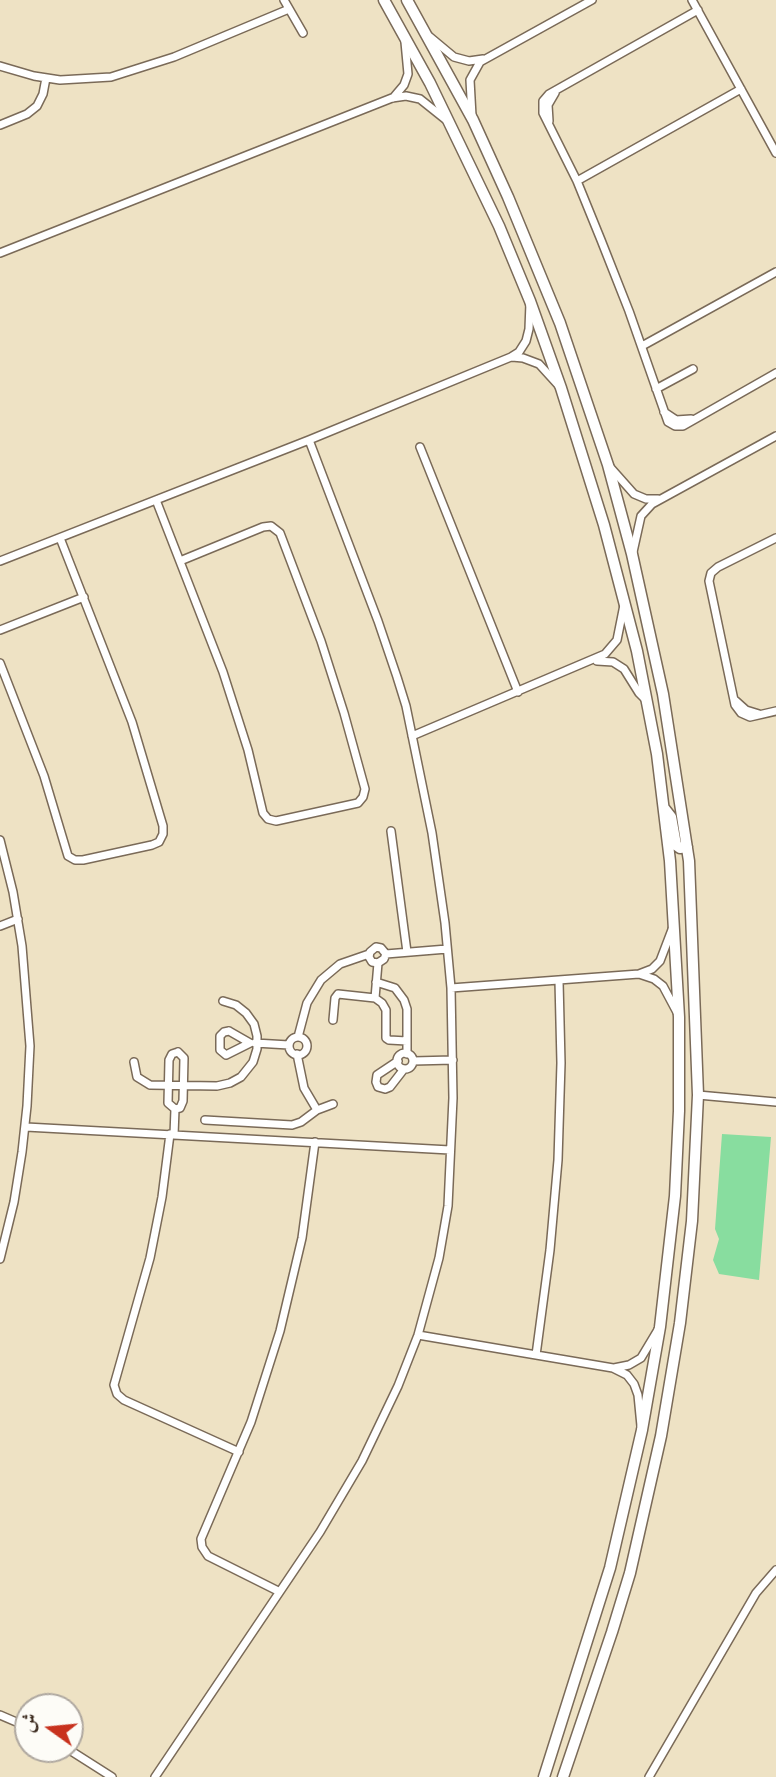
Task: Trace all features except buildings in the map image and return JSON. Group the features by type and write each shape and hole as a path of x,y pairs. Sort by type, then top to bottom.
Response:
{"street":[{"path":"284,0 303,33"},
{"path":"384,0 449,123 499,226 530,301 561,388 598,505 647,701 664,808 671,877 679,1017 678,1154 660,1327 642,1430 605,1588 544,1777"},
{"path":"407,0 473,120 543,279 608,465 632,554 663,694 687,847 692,912 698,1095 689,1253 677,1348 662,1436 641,1529 621,1603 564,1777"},
{"path":"473,120 470,80 477,66 484,59 592,0"},
{"path":"692,0 776,153"},
{"path":"0,66 46,78 85,80 135,71 289,9"},
{"path":"698,10 546,97 542,104 542,113 577,181 642,346 663,410 668,416 676,420 695,418 776,373"},
{"path":"427,35 454,57 469,61 484,59"},
{"path":"392,98 401,90 408,74 405,37"},
{"path":"0,125 27,114 37,106 46,78"},
{"path":"577,181 741,89"},
{"path":"0,253 392,98 406,96 420,99 449,123"},
{"path":"642,346 776,272"},
{"path":"0,561 309,440 511,357 519,352 526,341 530,301"},
{"path":"511,357 539,364 561,388"},
{"path":"656,389 693,369"},
{"path":"632,554 641,516 659,499 776,436"},
{"path":"155,1777 335,1509 362,1461 398,1387 418,1335 433,1284 448,1206 453,1060 451,988 432,833 405,706 382,630 309,440"},
{"path":"419,447 518,692"},
{"path":"608,465 634,494 646,499 659,499"},
{"path":"156,500 223,672 263,813 268,819 276,821 358,803 365,789 333,677 285,545 273,532 256,530 180,561"},
{"path":"0,663 36,753 63,838 74,854 92,858 142,847 158,836 160,817 129,713 60,538"},
{"path":"776,538 718,567 711,573 709,581 735,705 741,713 750,717 776,711"},
{"path":"0,635 4,629 84,597"},
{"path":"412,736 605,654 615,644 619,635 624,601"},
{"path":"593,661 606,660 618,665 628,674 647,701"},
{"path":"664,808 671,817 676,845 687,847"},
{"path":"391,831 407,952"},
{"path":"0,840 18,919 26,974 30,1046 26,1126 14,1202 0,1259"},
{"path":"671,877 677,874 682,876 687,904 692,912"},
{"path":"0,926 18,919"},
{"path":"451,988 639,974 652,969 660,961 675,922"},
{"path":"379,947 386,954 383,961 378,963 370,960 371,949 379,947"},
{"path":"386,954 447,949"},
{"path":"298,1037 307,1003 321,980 340,964 369,954"},
{"path":"374,998 378,963"},
{"path":"639,974 654,979 663,986 679,1017"},
{"path":"536,1355 550,1250 558,1160 561,1063 559,981"},
{"path":"376,982 395,988 404,1000 407,1009 407,1054"},
{"path":"333,1020 338,993 374,998 382,1003 386,1010 386,1038 407,1041"},
{"path":"134,1062 135,1073 142,1082 150,1085 217,1086 236,1081 250,1068 256,1030 250,1018 236,1005 223,1001"},
{"path":"298,1037 305,1041 306,1046 304,1051 297,1054 291,1051 289,1045 291,1040 298,1037"},
{"path":"254,1043 289,1045"},
{"path":"178,1052 184,1058 184,1086 182,1106 175,1109 168,1103 170,1057 178,1052"},
{"path":"297,1054 304,1088 317,1110"},
{"path":"407,1054 400,1056 398,1061 377,1075 378,1087 390,1087 413,1061"},
{"path":"407,1054 413,1061"},
{"path":"413,1061 453,1060"},
{"path":"398,1061 404,1069"},
{"path":"698,1095 776,1102"},
{"path":"205,1120 288,1125 301,1122 317,1110 333,1104"},
{"path":"175,1109 150,1258 114,1385 117,1394 124,1400 239,1452"},
{"path":"26,1126 450,1150"},
{"path":"278,1591 208,1556 202,1547 202,1535 239,1452 272,1362 289,1300 307,1206 315,1142"},
{"path":"613,1368 629,1365 641,1358 660,1327"},
{"path":"418,1335 613,1368 627,1375 634,1384 642,1430"},
{"path":"649,1777 756,1593 776,1570"},
{"path":"84,1759 112,1777"}],"green space":[{"path":"722,1134 771,1137 759,1280 719,1274 713,1260 719,1239 715,1229"}]}
